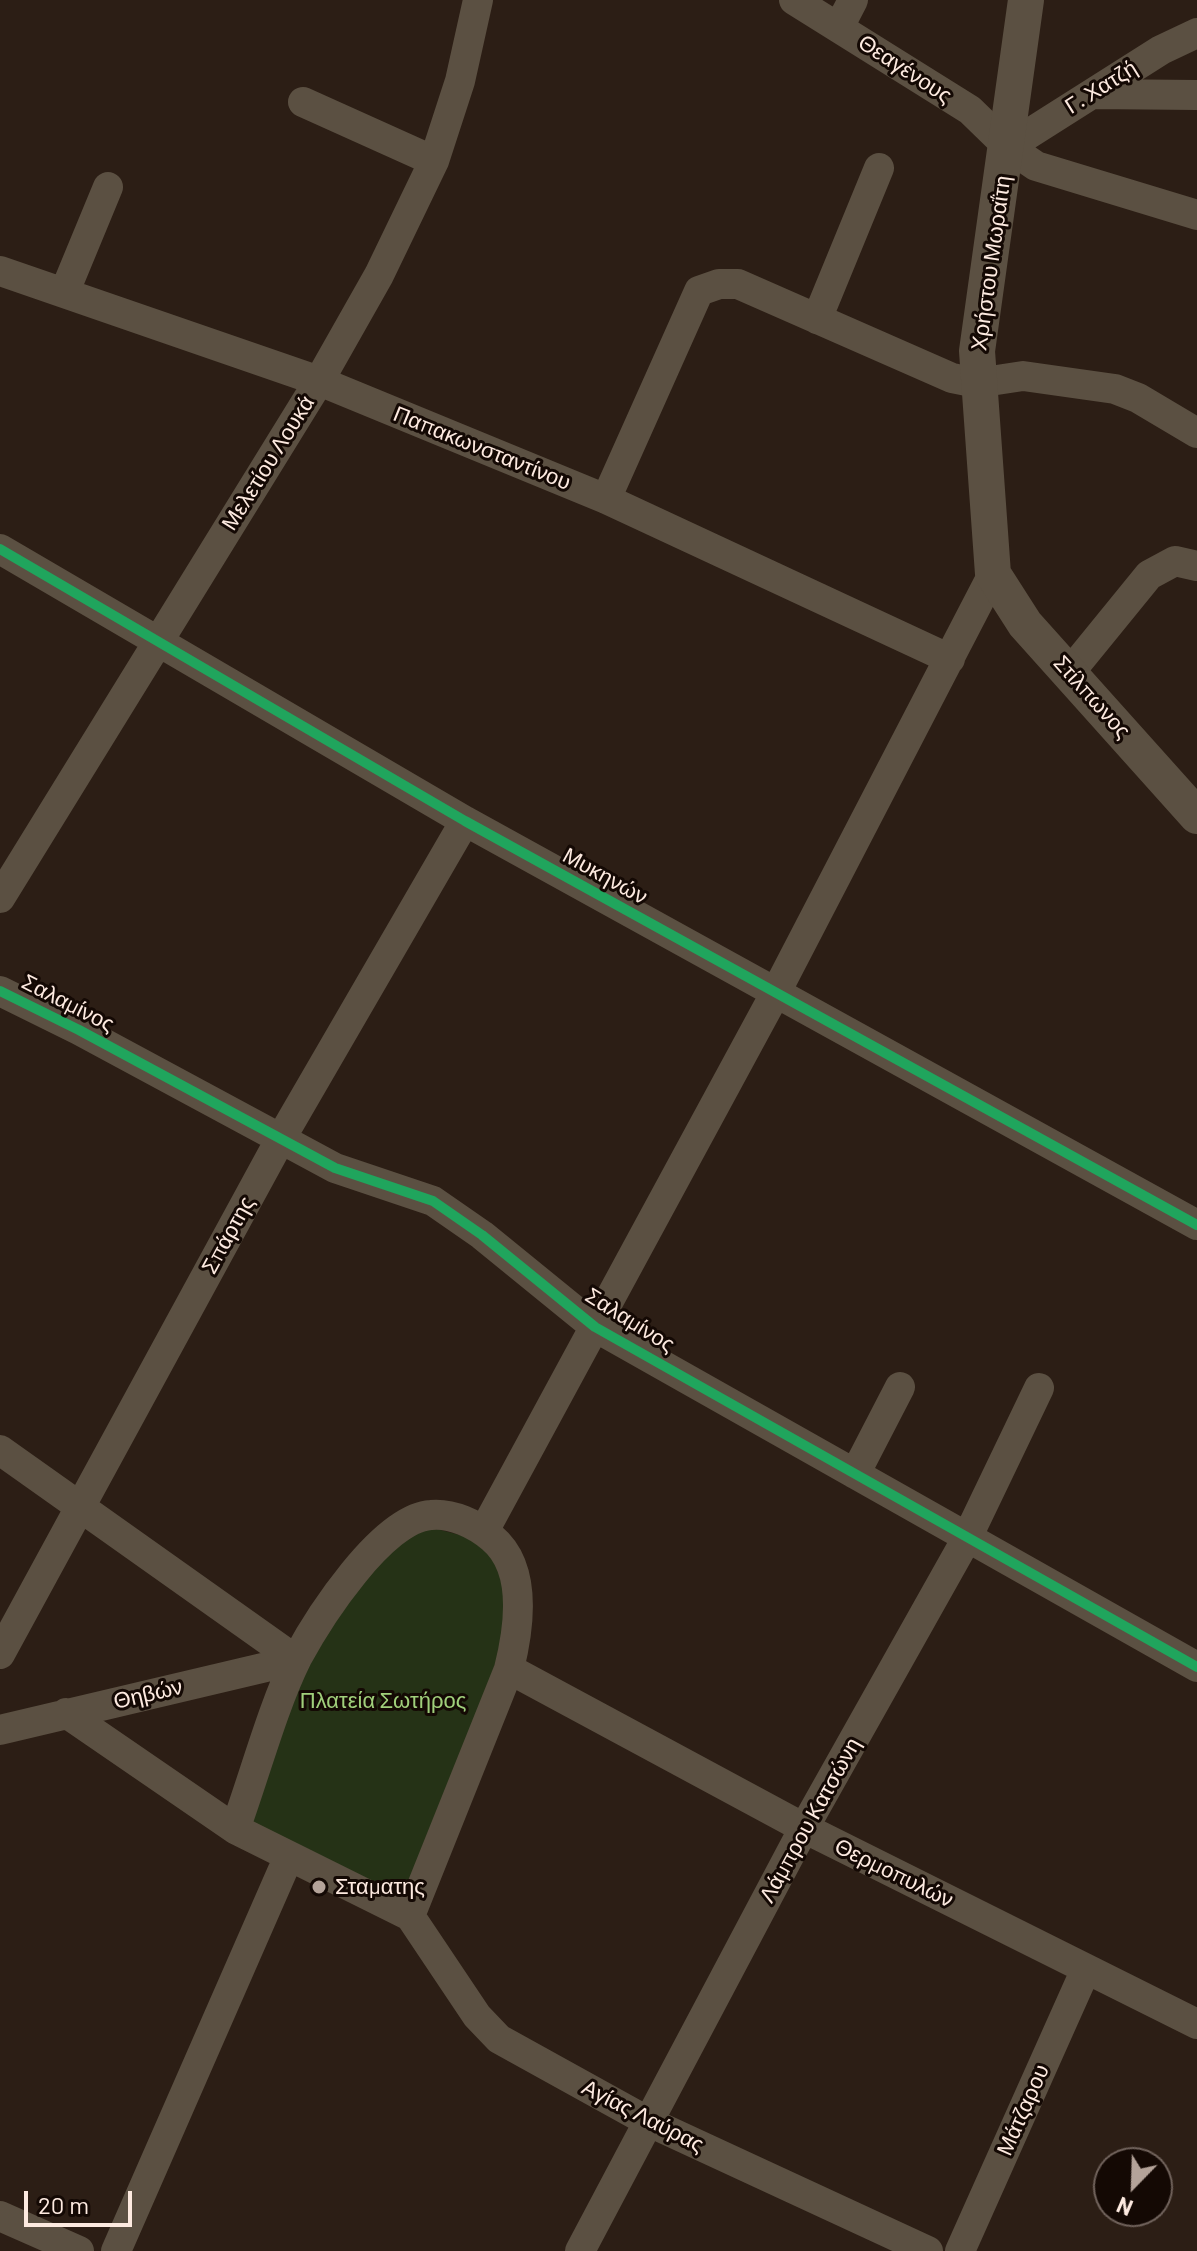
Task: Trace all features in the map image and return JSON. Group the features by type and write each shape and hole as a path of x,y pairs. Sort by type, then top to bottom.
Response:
{"street":[{"name":"Μελετίου Λουκά","path":"0,898 319,381 379,275 434,161 460,81 478,0"},
{"name":"Θεαγένους","path":"794,0 970,110 1008,147 1036,166 1197,215"},
{"path":"839,27 853,0"},
{"name":"Χρήστου Μωραΐτη","path":"993,574 977,351 1008,147 1026,0"},
{"name":"Γ. Χατζή","path":"1008,147 1161,50 1197,33"},
{"path":"1092,94 1197,95"},
{"path":"303,102 434,161"},
{"path":"817,319 879,168"},
{"path":"65,291 108,187"},
{"name":"Παπακωνσταντίνου","path":"0,271 319,381 606,499 950,659"},
{"path":"606,499 699,291 719,284 738,284 928,370 977,383 1023,376 1115,389 1197,433"},
{"name":"Μυκηνών","path":"0,549 465,821 1197,1225"},
{"path":"1070,672 1149,575 1175,561 1197,566"},
{"path":"484,1531 775,994 993,574"},
{"name":"Στίλπωνος","path":"993,574 1025,624 1197,816"},
{"name":"Σπάρτης","path":"0,1654 280,1140 465,821"},
{"name":"Σαλαμίνος","path":"0,991 79,1030 335,1168 433,1201 503,1252 595,1327 1197,1667"},
{"path":"855,1474 900,1387"},
{"name":"Λάμπρου Κατσώνη","path":"580,2251 804,1828 967,1538 1039,1388"},
{"path":"0,1450 81,1504 296,1660"},
{"path":"66,1713 235,1829 410,1916 509,1669 517,1635 515,1584 501,1545 484,1531 457,1518 429,1515 403,1526 378,1547 329,1604 296,1660 235,1829"},
{"name":"Θηβών","path":"0,1730 296,1660"},
{"name":"Θερμοπυλών","path":"509,1669 804,1828 1197,2024"},
{"path":"116,2251 289,1856"},
{"name":"Αγίας Λαύρας","path":"410,1916 477,2016 499,2039 649,2122 928,2251"},
{"name":"Μάτζαρου","path":"960,2251 1086,1969"},
{"path":"0,2216 79,2251"}],"green space":[{"name":"Πλατεία Σωτήρος","path":"429,1527 475,1539 495,1555 510,1617 491,1678 401,1902 242,1827 301,1661 380,1550"}],"cycle path":[{"path":"0,549 465,821 1197,1225"},
{"path":"0,991 79,1030 335,1168 433,1201 482,1235 595,1327 1197,1667"}],"place":[{"name":"Σταματης","path":"319,1887"}]}
